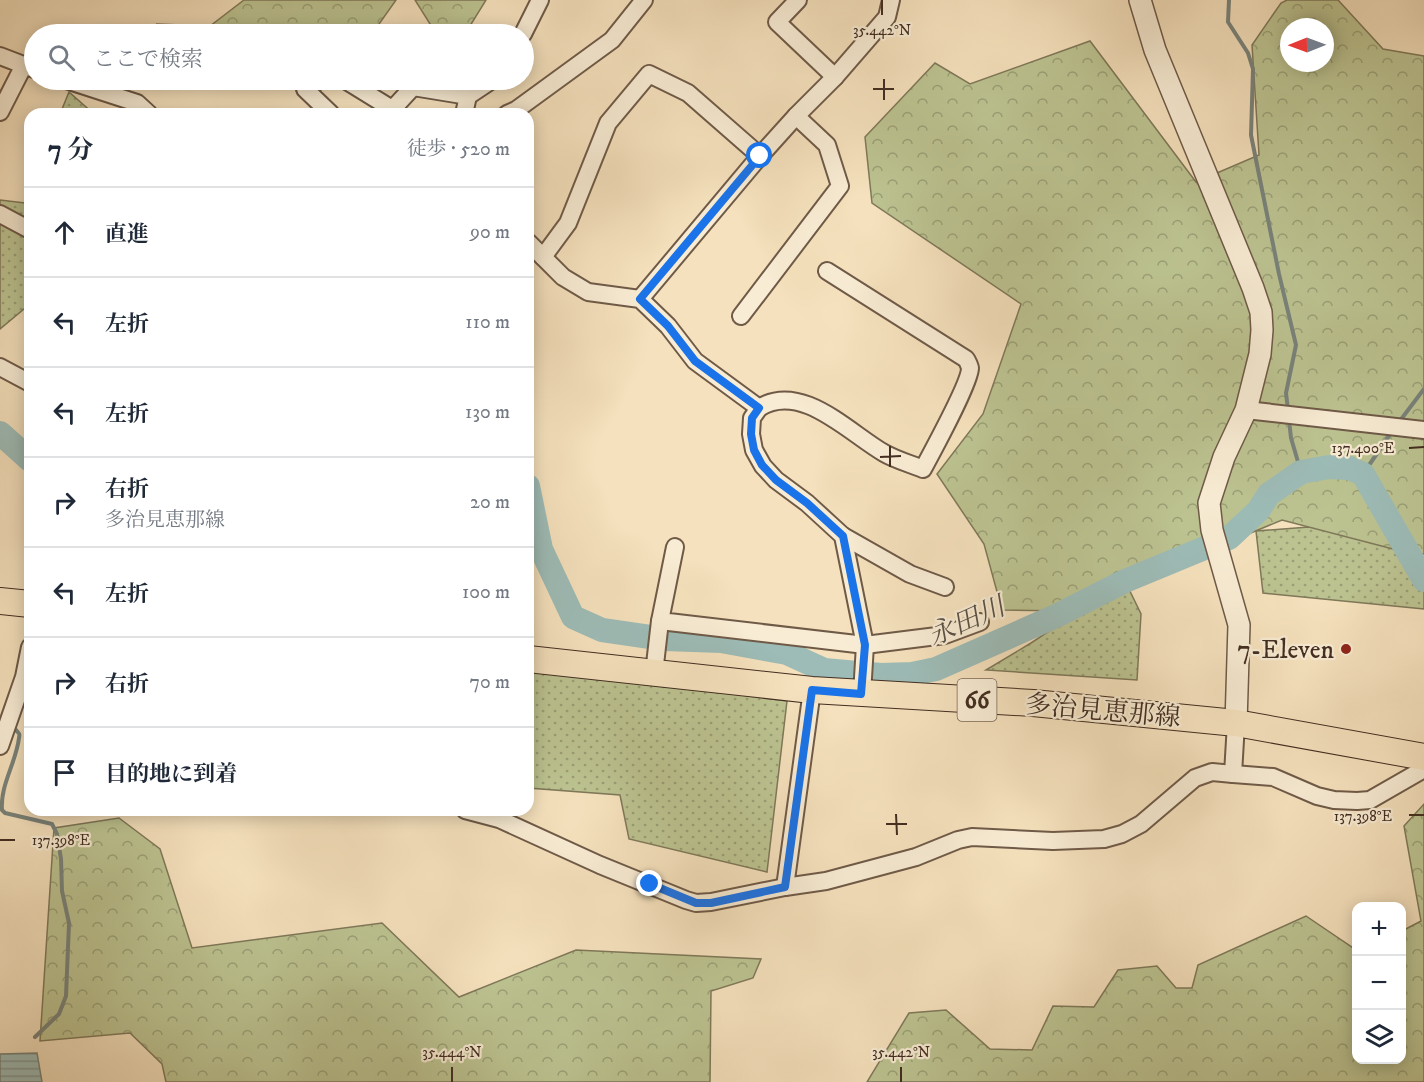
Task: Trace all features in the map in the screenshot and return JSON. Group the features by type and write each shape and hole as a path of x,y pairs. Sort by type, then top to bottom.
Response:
{"main road":[{"path":"0,602 24,604"},
{"name":"多治見恵那線","path":"534,658 655,667 812,690 862,690 1033,703 1236,723 1424,757"}],"street":[{"path":"528,24 540,0"},
{"path":"519,108 612,40 644,0"},
{"path":"798,0 777,22 835,77"},
{"path":"640,299 760,156 835,77 887,17 891,0"},
{"path":"1140,0 1155,50 1261,312 1260,354 1246,410 1224,457 1209,503 1212,530 1239,625 1233,774"},
{"path":"0,56 24,65"},
{"path":"543,257 568,223 608,123 649,74 688,93 760,156"},
{"path":"0,112 24,75"},
{"path":"97,90 137,103 142,108"},
{"path":"308,90 325,108"},
{"path":"359,90 384,108"},
{"path":"394,108 410,90"},
{"path":"431,90 468,96 477,90"},
{"path":"465,108 468,96"},
{"path":"741,316 840,186 827,145 796,116"},
{"path":"0,214 24,227"},
{"path":"534,248 563,278 588,292 640,299 668,326 695,361 759,408"},
{"path":"827,271 966,359 970,368 966,381 923,469 886,454 811,406 788,400 770,401 759,408 752,418 751,434 754,450 762,465 776,480 807,503 843,536 910,574 945,587"},
{"path":"0,367 24,380"},
{"path":"1246,410 1424,430"},
{"path":"843,536 865,649 862,690"},
{"path":"655,667 660,624 675,547"},
{"path":"660,624 865,649 945,635 980,622"},
{"path":"0,746 24,686"},
{"path":"785,887 812,690"},
{"path":"488,816 499,819 600,866 696,903 711,903 785,887 826,881 909,859 972,837 1053,841 1104,839 1122,834 1141,824 1195,778 1212,772 1273,777 1317,796 1334,800 1356,801 1370,800 1424,769"}],"green space":[{"path":"244,0 396,0 379,24 213,24"},
{"path":"415,0 486,0 471,24 430,24"},
{"path":"1287,0 1338,0 1383,49 1424,56 1424,554 1416,555 1282,520 1063,611 1002,610 984,544 937,474 983,414 1021,304 872,203 865,137 935,63 970,84 1090,41 1196,182 1259,155 1252,45 1281,3"},
{"path":"69,92 87,108 62,108"},
{"path":"0,200 24,203 24,309 0,329"},
{"path":"1309,527 1395,528 1424,588 1424,609 1263,593 1256,531"},
{"path":"1125,581 1141,614 1137,680 986,670 1031,643"},
{"path":"534,667 787,701 767,872 629,839 620,795 534,788"},
{"path":"1424,804 1424,1082 867,1082 909,1013 946,1010 990,1049 1032,1050 1053,1006 1094,1007 1118,970 1157,966 1176,988 1192,988 1198,965 1306,916 1352,947 1352,1064 1406,1064 1406,929 1421,921 1404,826"},
{"path":"119,818 160,849 192,948 382,923 459,997 576,950 761,959 753,978 711,991 710,1082 166,1082 162,1064 130,1033 40,1041 54,828"}],"water":[{"path":"37,1053 42,1082 0,1082 0,1054"}],"waterway":[{"path":"1229,0 1228,22 1248,53 1253,69 1251,135 1296,345 1286,393 1288,410"},
{"path":"1399,422 1424,389"},
{"path":"1289,420 1291,438 1301,472"},
{"path":"1363,474 1393,430"},
{"name":"永田川","path":"0,433 24,455"},
{"name":"永田川","path":"534,515 541,549 573,617 602,630 664,639 721,641 787,653 824,670 881,675 912,674 936,669 1056,616 1125,581 1229,538 1258,511 1269,494 1301,472 1329,467 1349,468 1363,474 1424,580"},
{"path":"16,730 19,738 3,792 2,810 5,813 52,824 57,834 61,859 62,891 69,923 66,996 59,1014 35,1037"}],"place":[{"name":"7-Eleven","path":"1346,649"}],"route":[{"path":"650,884 696,903 711,903 785,887 812,690 861,694 865,645 843,536 807,503 776,480 762,465 754,450 751,434 752,418 759,408 695,361 668,326 640,299 760,156"}]}
